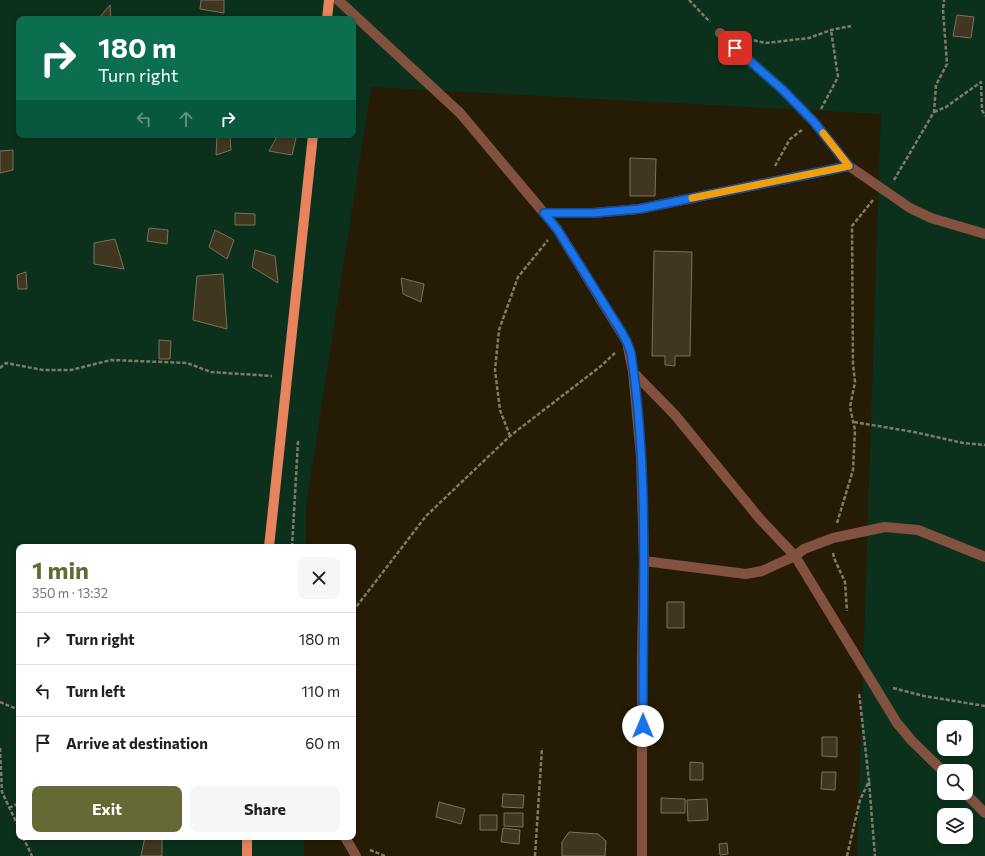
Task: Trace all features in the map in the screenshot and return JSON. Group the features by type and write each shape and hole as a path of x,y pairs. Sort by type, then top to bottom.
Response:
{"main road":[{"path":"327,16 329,0"},
{"path":"269,544 313,138"},
{"path":"247,840 247,856"}],"street":[{"path":"338,0 355,16"},
{"path":"356,17 460,114 544,213 557,229 627,342 633,372 641,457 644,561 642,655 642,856"},
{"path":"720,33 783,90 814,122 849,166 910,208 931,218 985,234"},
{"path":"544,213 593,213 639,209 849,166"},
{"path":"633,372 675,415 760,519 795,556 897,722 904,732 937,765"},
{"path":"644,561 746,574 762,571 795,556 804,549 833,538 885,527 918,530 985,557"},
{"path":"972,800 985,813"},
{"path":"347,840 356,856"}],"path":[{"path":"689,0 720,33 766,43 809,38 851,26"},
{"path":"847,613 845,582 834,558 833,538 853,470 855,430 850,407 855,382 853,364 852,226 884,190 934,112 936,85 947,64 943,10 944,0"},
{"path":"934,112 946,107 981,82 982,110 985,116"},
{"path":"510,436 500,410 495,370 499,330 518,276 557,229"},
{"path":"356,608 426,516 510,436 601,366 627,342"},
{"path":"0,368 6,363 43,370 71,370 111,360 187,363 211,372 287,377"},
{"path":"854,422 914,432 963,443 985,445"},
{"path":"282,425 298,442 292,544"},
{"path":"874,683 924,696 985,706"},
{"path":"859,687 875,856"},
{"path":"0,702 16,709"},
{"path":"0,748 2,792 16,822"},
{"path":"535,856 542,748"},
{"path":"846,856 860,800 869,781"},
{"path":"9,808 16,804"},
{"path":"24,840 32,856"}],"green space":[{"path":"0,0 985,0 985,856 857,856 881,114 371,87 306,505 306,544 16,544 16,840 304,840 304,856 0,856"}],"building":[{"path":"201,0 224,0 224,13 200,9"},
{"path":"110,5 111,16 101,16"},
{"path":"957,15 974,17 971,38 953,36"},
{"path":"217,138 230,138 231,150 216,155"},
{"path":"276,138 296,138 292,155 269,151"},
{"path":"13,150 13,170 0,173 0,151"},
{"path":"630,158 656,159 655,196 630,196"},
{"path":"235,213 255,214 255,225 235,225"},
{"path":"149,228 168,230 167,244 147,241"},
{"path":"215,230 234,240 227,259 209,247"},
{"path":"115,239 124,269 94,264 94,243"},
{"path":"255,250 275,256 278,283 252,267"},
{"path":"654,251 692,252 690,356 675,356 675,366 665,365 665,356 652,356"},
{"path":"26,272 27,289 18,289 17,275"},
{"path":"223,274 227,329 193,320 197,276"},
{"path":"401,278 424,284 421,302 403,294"},
{"path":"159,340 171,341 170,359 159,359"},
{"path":"667,602 684,602 684,628 667,628"},
{"path":"822,737 837,737 837,757 822,756"},
{"path":"690,762 703,763 703,780 690,780"},
{"path":"822,772 836,772 835,790 821,789"},
{"path":"503,794 524,795 523,808 502,807"},
{"path":"661,798 685,799 685,813 661,813"},
{"path":"707,799 708,820 688,821 687,800"},
{"path":"439,802 465,809 461,824 436,817"},
{"path":"504,813 523,813 523,827 504,826"},
{"path":"480,815 497,815 497,830 480,830"},
{"path":"503,828 520,830 519,844 501,842"},
{"path":"569,832 598,834 606,841 605,856 562,856 562,842"},
{"path":"144,840 162,840 162,856 141,856"},
{"path":"727,843 728,854 720,855 719,844"}],"slow traffic":[{"path":"692,198 849,166 823,133"}],"route":[{"path":"643,726 642,655 644,561 641,457 631,353 621,331 557,229 544,213 593,213 639,209 849,166 814,122 783,90 735,48"}]}
